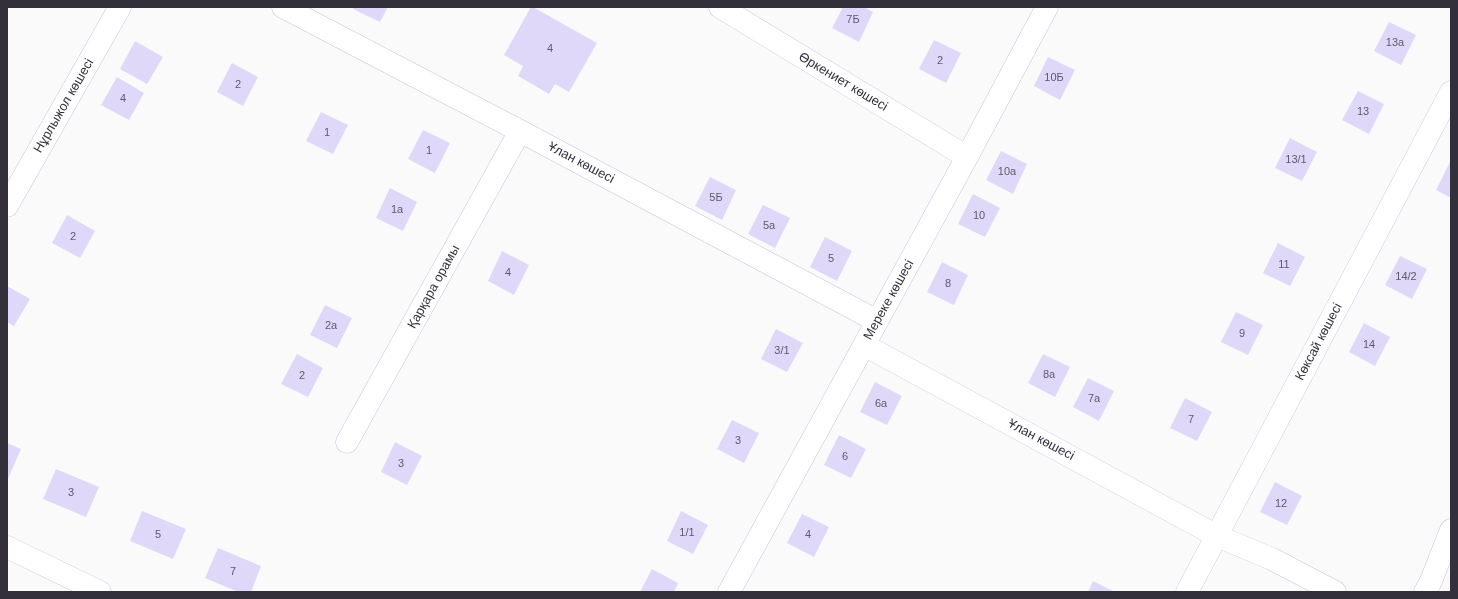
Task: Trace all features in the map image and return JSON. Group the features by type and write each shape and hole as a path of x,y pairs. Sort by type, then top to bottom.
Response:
{"street":[{"name":"Нұрлыжол көшесі","path":"7,206 120,7"},
{"name":"Ұлан көшесі","path":"283,7 520,130 877,320"},
{"name":"Өркениет көшесі","path":"720,7 967,157"},
{"name":"Мереке көшесі","path":"729,592 967,157 1047,7"},
{"name":"Көксай көшесі","path":"1187,592 1451,92"},
{"name":"Қарқара орамы","path":"348,442 520,130"},
{"name":"Ұлан көшесі","path":"864,345 1217,536 1272,559 1335,592"},
{"path":"1425,592 1431,581 1451,530"},
{"path":"7,547 100,592"}],"building":[{"path":"354,7 388,7 380,22 353,9"},
{"path":"531,7 597,43 569,92 555,84 549,94 518,76 523,66 504,55"},
{"path":"843,7 864,7 873,12 859,42 832,28"},
{"path":"1389,22 1416,35 1401,65 1374,51"},
{"path":"934,40 961,53 946,83 919,69"},
{"path":"135,41 163,57 147,84 120,69"},
{"path":"1048,57 1075,70 1060,100 1034,86"},
{"path":"232,63 258,77 243,106 217,92"},
{"path":"117,77 144,93 129,120 101,105"},
{"path":"1358,91 1384,104 1369,134 1342,120"},
{"path":"321,112 348,125 333,154 306,141"},
{"path":"423,130 450,143 435,173 408,159"},
{"path":"1290,138 1317,152 1302,181 1275,168"},
{"path":"1001,151 1027,164 1013,194 986,180"},
{"path":"1451,160 1451,198 1436,190"},
{"path":"710,177 736,190 722,220 695,206"},
{"path":"390,188 417,202 403,231 376,218"},
{"path":"973,194 1000,208 985,237 958,224"},
{"path":"763,205 790,218 775,248 748,234"},
{"path":"67,215 95,231 80,258 52,243"},
{"path":"825,237 852,251 837,281 810,267"},
{"path":"1278,243 1305,257 1290,286 1263,273"},
{"path":"502,251 529,265 514,295 488,281"},
{"path":"1400,256 1427,269 1412,299 1385,285"},
{"path":"942,262 968,275 954,305 927,292"},
{"path":"7,286 30,299 14,326 7,322"},
{"path":"325,305 352,318 337,348 310,335"},
{"path":"1236,312 1263,325 1248,355 1221,342"},
{"path":"1364,323 1390,337 1375,366 1349,352"},
{"path":"776,329 803,343 787,372 761,359"},
{"path":"297,354 323,368 308,397 281,384"},
{"path":"1043,354 1070,367 1055,397 1028,383"},
{"path":"1088,378 1114,391 1099,421 1073,407"},
{"path":"875,382 902,396 887,425 860,412"},
{"path":"1185,398 1212,412 1197,441 1170,428"},
{"path":"732,420 759,433 744,463 717,449"},
{"path":"839,435 866,449 851,478 824,465"},
{"path":"395,442 422,456 407,485 381,472"},
{"path":"7,443 21,449 8,479 7,479"},
{"path":"56,469 99,487 86,517 43,499"},
{"path":"1275,482 1302,496 1287,525 1260,512"},
{"path":"142,511 186,529 173,559 130,541"},
{"path":"681,511 708,525 693,554 667,541"},
{"path":"802,514 829,527 814,557 787,543"},
{"path":"218,548 261,566 251,592 238,592 205,578"},
{"path":"652,569 678,583 674,592 640,592"},
{"path":"1093,581 1115,592 1088,592"}]}
